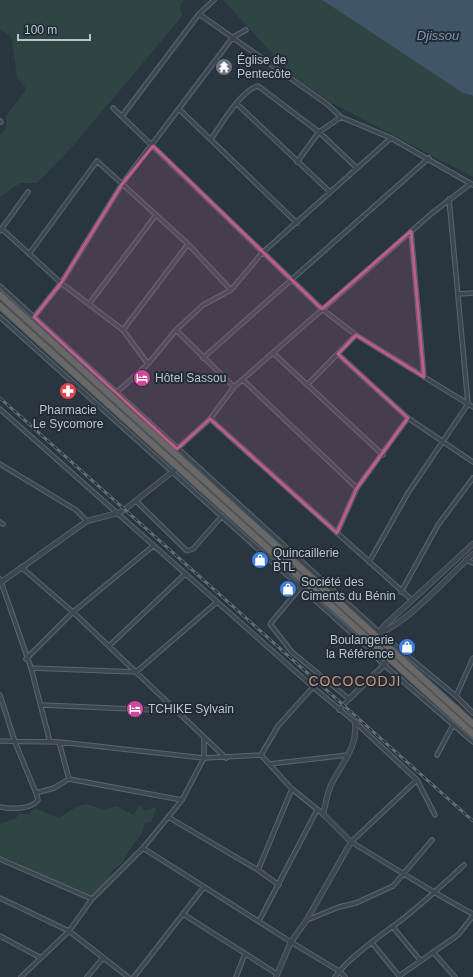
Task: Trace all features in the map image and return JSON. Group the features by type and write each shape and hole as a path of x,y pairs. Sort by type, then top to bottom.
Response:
{"highway":[{"path":"0,295 378,635 394,653 473,724"},
{"path":"0,306 175,470 386,662 473,734"}],"street":[{"path":"122,116 199,14 214,0"},
{"path":"177,449 210,419 234,387 411,231 449,199 471,184 429,158 391,138 340,117 327,104 199,14"},
{"path":"34,317 61,283 122,184 153,146 233,37 246,30"},
{"path":"211,139 237,104 252,87 258,86 319,132 357,168"},
{"path":"237,104 330,192"},
{"path":"113,108 262,253 322,309 356,335 473,407"},
{"path":"179,109 297,223"},
{"path":"297,162 319,132 340,117"},
{"path":"116,393 148,364 176,330 203,305 231,290 262,253 391,138"},
{"path":"203,358 429,158"},
{"path":"29,254 97,161 188,244 231,290"},
{"path":"28,192 1,230 61,283 123,330 148,364"},
{"path":"369,562 408,493 468,404 449,199"},
{"path":"90,304 156,215"},
{"path":"411,231 424,377"},
{"path":"123,330 188,244"},
{"path":"0,286 378,635 456,696 473,713"},
{"path":"458,294 473,293"},
{"path":"0,317 175,470 300,588 369,645 384,626 473,544"},
{"path":"176,330 234,387"},
{"path":"308,385 356,335"},
{"path":"273,353 383,455"},
{"path":"338,354 408,418 473,462"},
{"path":"242,380 357,488"},
{"path":"0,409 312,687 356,722 417,780 435,815"},
{"path":"337,533 357,488 383,455 408,418"},
{"path":"210,419 401,592 412,600"},
{"path":"0,464 76,510 87,521"},
{"path":"50,742 42,706 31,668 26,659 1,581 87,521 118,514 175,470"},
{"path":"401,592 438,525 473,478"},
{"path":"136,501 187,551 193,550 222,516"},
{"path":"26,659 73,612 153,546"},
{"path":"378,635 389,630 473,554"},
{"path":"466,560 473,563"},
{"path":"21,567 73,612 226,758"},
{"path":"109,646 185,574"},
{"path":"300,588 270,624 292,652 349,699"},
{"path":"31,668 136,672 217,602"},
{"path":"340,710 394,653"},
{"path":"456,696 473,658"},
{"path":"386,662 473,742"},
{"path":"261,755 278,726 312,687"},
{"path":"0,695 15,742 38,800 34,804 22,807 0,807"},
{"path":"42,706 177,711"},
{"path":"323,814 331,784 348,755 356,732 356,722"},
{"path":"437,755 453,724"},
{"path":"21,977 69,931 92,899 143,848 182,800 204,758 204,738"},
{"path":"0,741 59,742 204,758 261,755"},
{"path":"59,742 69,779"},
{"path":"261,755 292,789 323,814 351,842 473,915 458,936 420,960 399,976 372,943"},
{"path":"269,764 348,755"},
{"path":"36,793 54,788 69,779 182,800"},
{"path":"183,914 276,976 291,942 306,921 351,842 417,780"},
{"path":"258,870 292,789"},
{"path":"259,921 317,810"},
{"path":"168,817 258,870 279,885"},
{"path":"306,921 339,907 356,903 393,886 432,840"},
{"path":"143,848 204,888 339,971 345,977"},
{"path":"0,859 92,899"},
{"path":"335,977 339,971 434,893 464,865"},
{"path":"135,977 204,888"},
{"path":"0,898 69,931 128,977"},
{"path":"393,927 420,960"},
{"path":"0,936 41,958"},
{"path":"433,952 455,977"},
{"path":"236,977 245,954"},
{"path":"87,977 104,958"}],"highlighted area":[{"path":"153,146 322,309 411,231 424,377 356,335 338,354 408,418 357,488 337,533 210,419 177,449 34,317 61,283 122,184"}],"green space":[{"path":"0,0 184,0 179,6 182,14 180,19 72,147 37,183 20,183 0,197 0,135 7,127 6,116 25,91 25,87 17,77 12,40 9,35 0,29"},
{"path":"223,0 322,0 463,93 473,96 473,177 332,103 293,76"},
{"path":"87,804 103,810 116,806 134,815 139,805 145,811 154,807 156,810 151,822 145,823 142,833 122,863 112,871 104,886 96,895 88,894 56,882 0,855 0,824 16,818 19,814 29,814 35,808 59,818 78,806"}],"water":[{"name":"Djissou","path":"322,0 473,0 473,96 463,93"}],"railway":[{"path":"0,398 473,821"}],"place":[{"name":"Église de Pentecôte","path":"224,67"},
{"name":"Hôtel Sassou","path":"142,378"},
{"name":"Pharmacie Le Sycomore","path":"68,391"},
{"name":"Quincaillerie BTL","path":"260,560"},
{"name":"Société des Ciments du Bénin","path":"288,589"},
{"name":"Boulangerie la Référence","path":"407,647"},
{"name":"TCHIKE Sylvain","path":"135,709"}],"district":[{"name":"COCOCODJI","path":"355,681"}]}
